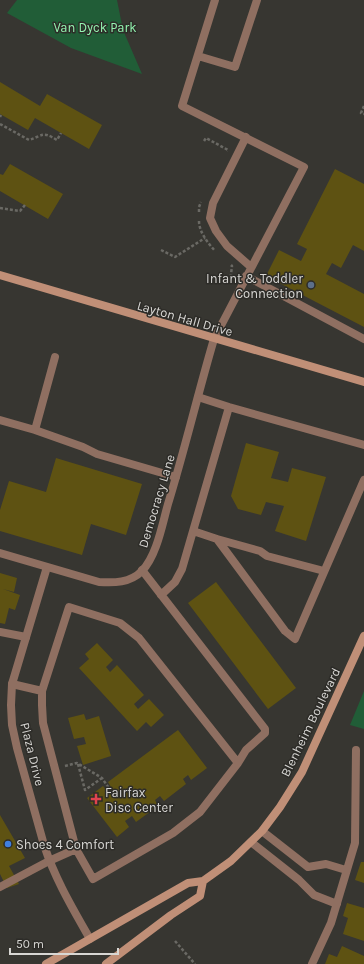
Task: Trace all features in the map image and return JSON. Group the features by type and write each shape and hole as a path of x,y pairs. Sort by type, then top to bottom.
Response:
{"main road":[{"name":"Layton Hall Drive","path":"0,275 364,382"},
{"name":"Blenheim Boulevard","path":"46,964 188,883 203,882 231,861 262,831 280,807 302,772 364,636"},
{"name":"Blenheim Boulevard","path":"106,964 171,915 200,896 203,882"}],"street":[{"path":"215,0 182,106 246,137 213,203 210,218 216,231 227,246 251,268"},
{"path":"198,56 235,67 256,0"},
{"name":"Democracy Lane","path":"0,553 99,582 111,583 132,578 148,563 154,551 176,477 214,339 304,167 246,137"},
{"path":"246,276 364,339"},
{"path":"34,430 55,357"},
{"path":"198,397 364,445"},
{"path":"162,595 175,582 182,569 229,407"},
{"path":"0,420 83,447 97,454 176,477"},
{"path":"216,540 285,631 295,639 364,480"},
{"path":"193,531 216,540 260,551 267,556 324,571"},
{"name":"Plaza Drive","path":"47,567 12,684 12,725 49,861 90,939"},
{"path":"142,570 265,729 265,734 246,750 238,763 200,812 173,833 93,879 76,849 43,723 42,691 69,607 120,623 139,638 238,763"},
{"path":"0,632 26,637"},
{"path":"12,684 42,691"},
{"path":"312,964 331,923 354,843 356,750"},
{"path":"262,831 308,867"},
{"path":"251,842 299,880 314,895 337,904"},
{"path":"0,887 49,861 76,849"},
{"path":"299,880 308,867 326,864 346,870"}],"path":[{"path":"364,106 362,114 364,114"},
{"path":"0,124 29,140 43,134 57,140 62,133"},
{"path":"0,208 20,211 25,205"},
{"path":"160,250 175,257 205,238"},
{"path":"102,778 84,790 77,763 102,778 110,790"},
{"path":"175,941 195,964"}],"green space":[{"name":"Van Dyck Park","path":"17,0 117,0 123,30 142,74 71,48 7,13"},
{"path":"364,691 364,729 350,725"}],"building":[{"path":"0,82 40,106 47,94 102,125 89,149 35,118 28,130 0,114"},
{"path":"10,164 63,194 48,219 0,191 0,174 3,175"},
{"path":"335,169 364,184 364,251 353,245 341,268 332,263 326,274 364,294 364,327 266,276 279,250 301,261 307,249 297,244"},
{"path":"246,443 279,452 271,478 288,482 292,468 326,477 306,541 275,531 284,506 266,502 261,515 238,509 231,496"},
{"path":"56,458 142,484 126,535 91,524 82,555 0,531 0,510 9,481 46,492"},
{"path":"0,573 17,578 14,592 3,589 20,595 15,610 9,608 5,624 0,623"},
{"path":"216,582 296,688 268,709 188,603"},
{"path":"97,643 113,660 106,667 110,672 117,665 144,695 134,704 138,709 149,699 164,715 151,727 146,722 137,731 79,668 89,659 85,654"},
{"path":"84,714 86,720 99,716 111,756 83,765 77,746 86,744 84,737 74,739 68,718"},
{"path":"178,730 207,768 191,780 188,775 183,779 186,784 164,801 160,796 155,800 158,806 136,822 132,816 125,821 129,827 117,837 87,798 103,786 108,792 112,789 108,782"},
{"name":"Shoes 4 Comfort","path":"0,815 25,858 9,866 19,884 7,888 0,874"},
{"path":"361,862 364,862 364,883 355,880"},
{"path":"347,903 364,908 364,941 343,934 348,918 343,916"},
{"path":"342,946 364,956 364,964 325,964 329,954 337,957"}],"place":[{"name":"Infant & Toddler Connection","path":"311,285"},
{"name":"Fairfax Disc Center","path":"96,799"},
{"name":"Shoes 4 Comfort","path":"8,844"}]}
